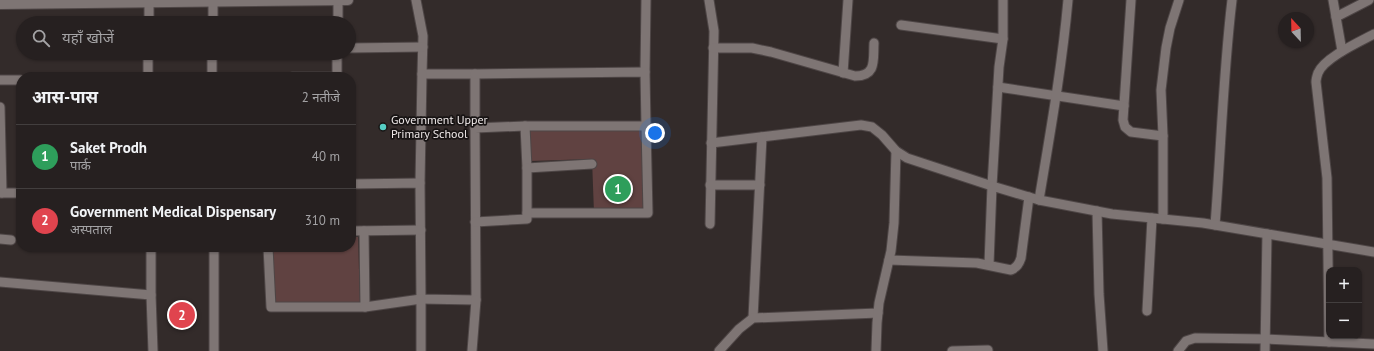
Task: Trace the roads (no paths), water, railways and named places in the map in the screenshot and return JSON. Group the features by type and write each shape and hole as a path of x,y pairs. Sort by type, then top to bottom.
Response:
{"street":[{"path":"338,0 338,16"},
{"path":"0,4 11,2 149,3 348,0"},
{"path":"416,0 423,36 420,183 421,351"},
{"path":"527,213 648,213 645,72 646,0"},
{"path":"709,0 714,31 710,224"},
{"path":"843,73 848,0"},
{"path":"989,264 998,87 1003,39 1002,0"},
{"path":"1039,200 1065,40 1068,0"},
{"path":"1131,0 1123,120 1125,127 1131,132 1163,136"},
{"path":"1163,219 1163,136 1161,90 1170,28 1179,0"},
{"path":"1215,225 1224,77 1232,0"},
{"path":"1333,0 1342,51"},
{"path":"1336,17 1369,0"},
{"path":"213,1 213,16"},
{"path":"149,3 149,16"},
{"path":"901,25 1003,39"},
{"path":"1329,342 1327,178 1316,82 1318,72 1324,64 1342,51 1374,34"},
{"path":"713,48 752,48 843,73 862,76 870,72 873,67 874,43"},
{"path":"356,48 423,47"},
{"path":"148,60 148,72"},
{"path":"212,60 212,72"},
{"path":"337,60 337,72"},
{"path":"422,74 645,72"},
{"path":"472,351 476,300 475,74"},
{"path":"0,80 16,80"},
{"path":"998,87 1124,106"},
{"path":"0,107 1,193 16,193"},
{"path":"712,143 861,125 872,127 882,135 896,151 907,158 1039,200 1112,214 1215,225 1374,252"},
{"path":"475,128 525,126 646,126"},
{"path":"476,222 527,219 525,126"},
{"path":"753,318 762,136"},
{"path":"876,351 878,313 889,260 894,223 896,151"},
{"path":"527,168 592,164"},
{"path":"356,184 420,183"},
{"path":"710,185 760,185"},
{"path":"889,260 977,263 989,264 1011,270 1016,268 1019,263 1029,197"},
{"path":"1097,211 1099,294 1103,351"},
{"path":"1147,311 1152,218"},
{"path":"356,231 421,230"},
{"path":"364,231 365,307"},
{"path":"1265,351 1267,234"},
{"path":"0,239 11,240"},
{"path":"151,252 153,351"},
{"path":"214,252 214,351"},
{"path":"268,252 271,308 365,307 421,299 476,300"},
{"path":"0,282 151,295"},
{"path":"720,351 739,328 753,318 878,313"},
{"path":"1178,351 1186,341 1195,338 1266,339 1374,344"},
{"path":"952,351 988,350"}],"place":[{"name":"Government Upper Primary School","path":"383,127"},
{"name":"Saket Prodh","path":"618,189"},
{"name":"Government Medical Dispensary","path":"182,315"}]}
